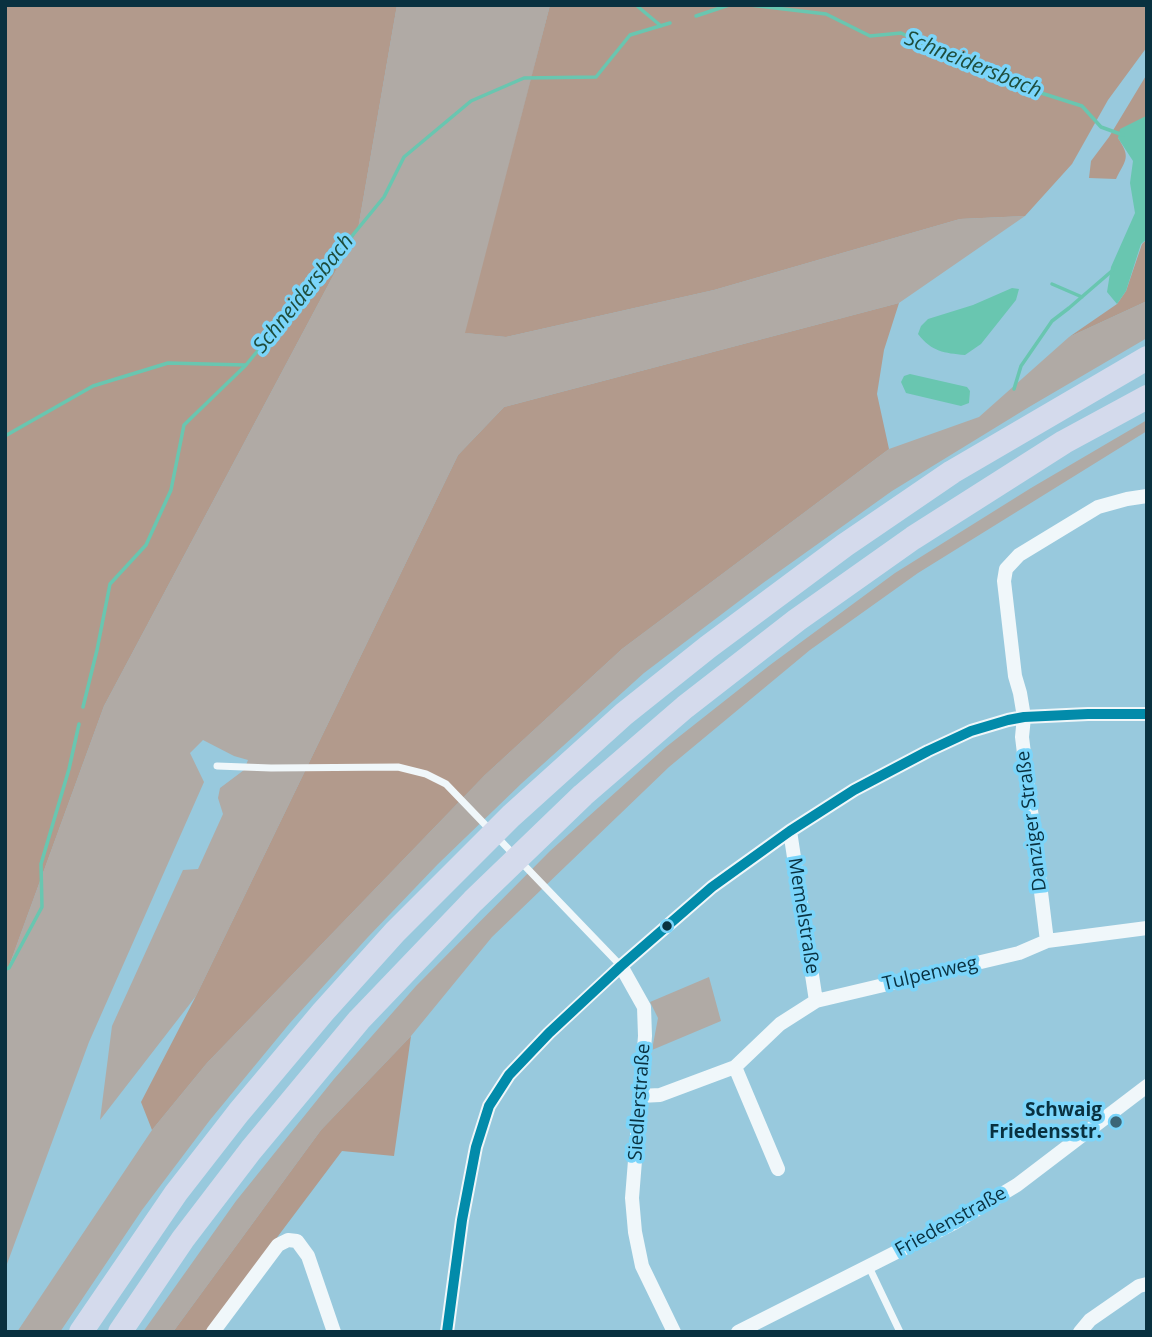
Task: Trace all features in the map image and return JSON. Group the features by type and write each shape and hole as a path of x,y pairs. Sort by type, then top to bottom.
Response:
{"highway":[{"path":"81,1332 176,1193 239,1112 395,932 522,806 624,714 708,647 845,545 953,472 1147,358"},
{"path":"120,1332 183,1239 251,1150 359,1020 473,901 583,795 685,707 797,620 892,553 1064,443 1147,397"}],"street":[{"name":"Danziger Straße","path":"1047,941 1022,737 1024,717 1015,677 1004,581 1006,569 1019,555 1098,507 1147,496"},
{"path":"447,1332 476,1147 489,1106 509,1075 548,1033 621,966 712,887 790,831 854,790 928,751 971,731 1024,717 1147,714"},
{"name":"Memelstraße","path":"790,831 816,1001"},
{"name":"Tulpenweg","path":"640,1096 660,1095 735,1067 780,1024 816,1001 1019,953 1047,941 1147,928"},
{"name":"Siedlerstraße","path":"621,966 644,1007 645,1036 632,1198 635,1232 642,1266 674,1332"},
{"path":"735,1067 778,1169"},
{"name":"Friedenstraße","path":"738,1332 954,1223 1017,1185 1147,1086"},
{"path":"213,1332 278,1245 288,1240 297,1241 308,1256 334,1332"},
{"path":"1080,1332 1090,1320 1147,1283"}],"lane":[{"name":"Siedlerstraße","path":"217,766 398,767 426,774 446,784 621,966"},
{"path":"869,1266 900,1332"}],"shaded area":[{"path":"5,5 397,5 358,229 104,706 5,977"},
{"path":"397,5 550,5 466,333 506,337 714,290 960,219 1025,216 899,303 504,407 458,455 196,996 100,1120 112,1026 183,870 198,869 223,814 218,798 220,788 244,770 248,760 203,740 190,753 204,782 89,1042 7,1264 5,977 104,706 358,229"},
{"path":"550,5 1147,5 1147,47 1108,100 1072,164 1025,216 960,219 714,290 506,337 465,333"},
{"path":"1147,74 1147,116 1118,138 1125,150 1126,159 1116,179 1089,178 1091,161 1109,137"},
{"path":"1146,116 1147,239 1141,244 1126,291 1117,304 1107,292 1111,267 1135,213 1130,183 1133,161 1118,138 1120,129"},
{"path":"1147,239 1147,301 1069,337 1117,304 1126,291 1142,244"},
{"path":"1012,288 1019,289 1016,300 981,344 965,355 939,351 928,345 918,334 928,319 973,305"},
{"path":"1147,301 1147,338 892,491 763,583 644,673 522,783 438,864 290,1023 210,1120 142,1210 60,1332 17,1332 152,1130 207,1063 485,775 622,649 889,449 979,417 1069,337"},
{"path":"899,303 884,350 877,394 889,449 622,649 485,775 207,1063 152,1130 141,1102 196,996 458,455 504,407"},
{"path":"910,374 967,387 970,391 969,403 961,406 906,393 901,382 904,376"},
{"path":"1147,420 1147,431 918,573 810,650 669,767 492,937 411,1036 321,1130 173,1332 143,1332 236,1201 334,1079 416,986 550,851 666,747 770,665 895,573"},
{"path":"709,977 721,1021 652,1050 658,1018 650,1002"},
{"path":"411,1036 394,1156 342,1151 206,1332 173,1332 321,1130"}],"waterway":[{"path":"636,5 661,26"},
{"name":"Schneidersbach","path":"696,16 729,5"},
{"name":"Schneidersbach","path":"750,5 826,14 870,36 901,33 994,78 1082,106 1101,127 1123,135"},
{"name":"Schneidersbach","path":"83,707 110,584 146,545 171,490 184,425 246,365 384,197 404,157 471,101 524,78 596,77 630,35 670,23"},
{"path":"1014,389 1021,366 1052,321 1113,270"},
{"path":"1052,284 1082,297"},
{"path":"5,436 93,386 168,363 245,365"},
{"name":"Schneidersbach","path":"5,969 9,968 42,907 41,864 69,769 79,724"}],"transit line":[{"path":"447,1332 462,1220 476,1147 489,1106 509,1075 549,1033 621,966 712,887 790,831 854,790 928,751 971,731 1024,717 1147,714"}],"place":[{"name":"Schwaig Friedensstr.","path":"1116,1122"}]}
